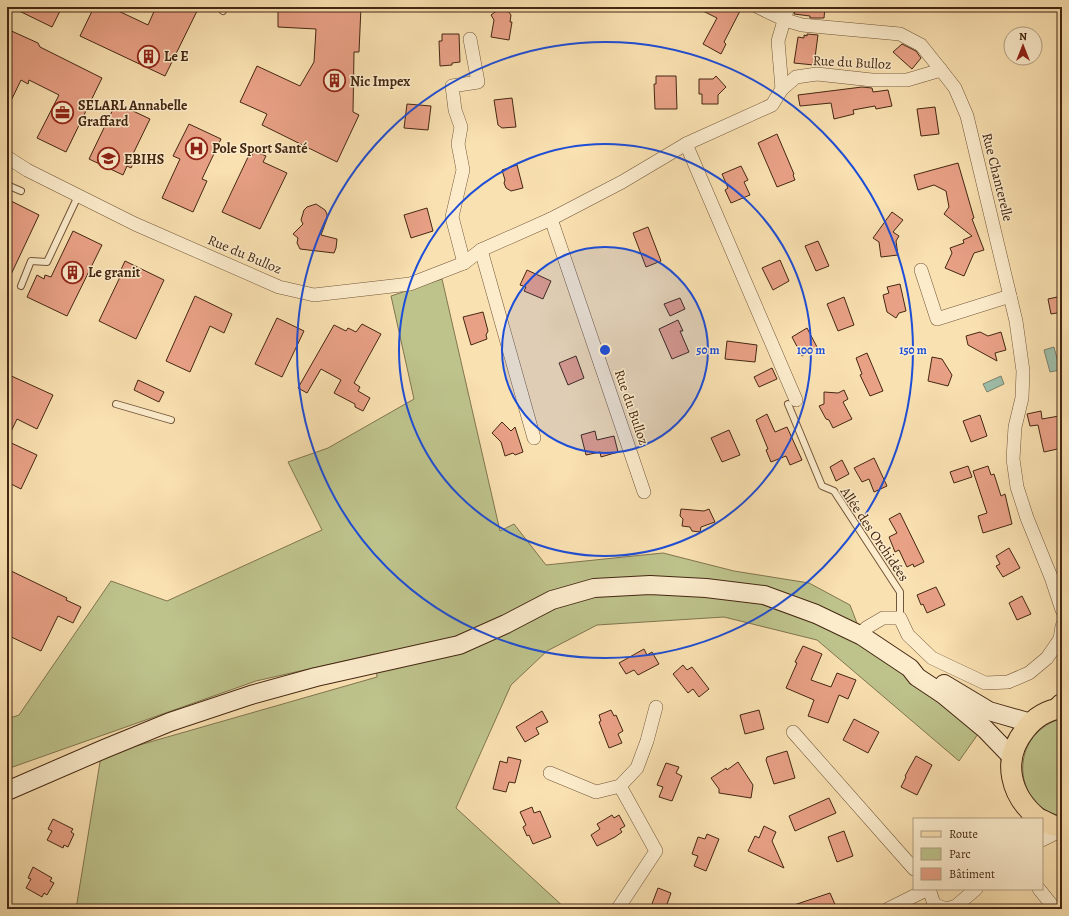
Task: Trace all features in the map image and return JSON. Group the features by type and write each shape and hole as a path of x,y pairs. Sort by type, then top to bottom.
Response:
{"main road":[{"path":"7,791 170,722 251,695 316,677 459,645 506,624 552,600 594,588 650,585 706,588 764,595 816,614 862,636 910,668 917,677 944,695 985,729 1012,757"},
{"path":"910,668 921,670 989,711 1031,723"},
{"path":"1038,818 1029,811 1022,810 1011,774 1012,757 1018,738 1031,723 1049,711 1061,707"},
{"path":"1043,820 1062,828"}],"street":[{"name":"Rue Chanterelle","path":"758,7 785,20 802,25 900,34 921,45 954,88 966,116 1016,321 1023,371 1022,398 1015,427 1013,459 1017,487 1027,518 1051,577 1062,610"},
{"path":"782,89 778,41 788,7"},
{"path":"464,263 452,217 462,170 458,144 461,126 455,110 452,86 478,82 470,39"},
{"name":"Rue du Bulloz","path":"7,157 27,170 135,224 279,287 314,295 410,284 464,263 481,250 551,219 622,182 686,144 772,105 782,89 796,77 817,74 872,80 907,80 941,70"},
{"path":"686,144 792,402"},
{"name":"Rue du Bulloz","path":"7,164 27,170"},
{"name":"Rue du Bulloz","path":"551,219 644,492"},
{"path":"481,250 534,438"},
{"path":"921,270 938,319 1010,296"},
{"path":"862,636 866,628 883,618 900,618 908,635 932,658 984,683 1008,682 1029,673 1047,658 1060,639 1062,626"},
{"path":"550,773 596,792 620,786 637,768 647,741 656,707"},
{"path":"793,732 913,868"},
{"path":"619,909 656,851 620,786"},
{"path":"1043,839 1062,828"},
{"path":"888,909 926,890"},
{"path":"929,890 939,908 956,906 975,890"},
{"path":"1040,890 1055,909"}],"lane":[{"path":"7,185 21,191"},
{"path":"21,286 31,261 47,262 78,196"},
{"name":"Allée des Orchidées","path":"792,402 822,486 834,491 900,592 900,618"},
{"path":"116,404 172,420"}],"green space":[{"path":"442,279 500,531 514,524 546,565 663,553 734,571 809,583 850,605 865,644 978,734 959,761 817,640 724,617 597,625 547,651 511,685 456,808 566,909 76,909 101,756 377,677 375,654 256,681 7,769 7,719 19,715 111,581 167,601 322,530 288,462 328,448 414,399 391,296"},
{"path":"1062,719 1062,816 1048,811 1037,804 1029,793 1024,782 1023,769 1024,756 1029,743 1043,728"}],"shaded area":[{"path":"1054,347 1060,370 1050,372 1044,350"},
{"path":"1001,376 1004,384 987,392 983,384"}],"building":[{"path":"11,7 62,7 52,27"},
{"name":"Le E","path":"94,7 110,7 148,25 156,7 199,7 165,76 80,36"},
{"name":"Nic Impex","path":"278,7 361,7 359,52 354,52 353,112 359,115 337,162 262,125 267,114 240,102 257,66 300,86 314,62 316,29 278,27"},
{"path":"502,7 505,7 511,15 510,22 512,22 509,40 491,37 494,20 491,15"},
{"path":"695,7 733,7 740,11 724,42 726,44 721,54 703,44 717,18"},
{"path":"796,7 825,7 824,18 810,18 810,16 794,14"},
{"path":"7,29 38,43 40,47 102,78 66,152 37,138 59,95 29,80 28,84 21,80 7,109"},
{"path":"442,34 459,34 460,62 452,63 452,65 440,66 439,41 442,41"},
{"path":"807,34 818,35 814,65 794,63 798,37 804,38 804,35 807,36"},
{"path":"902,44 916,51 921,58 912,69 893,52"},
{"path":"656,76 676,76 677,109 655,109 654,84 656,84"},
{"path":"716,76 726,87 718,95 718,104 702,104 702,94 699,94 699,79 713,79"},
{"path":"862,87 872,88 873,92 888,90 892,106 876,109 875,106 853,110 854,114 834,119 831,103 800,106 798,95"},
{"path":"512,98 516,127 502,128 498,125 494,100"},
{"path":"116,103 150,119 132,156 136,158 131,168 127,166 123,175 89,159"},
{"path":"407,104 431,106 428,130 404,128"},
{"path":"935,107 939,134 921,136 917,109"},
{"path":"189,124 221,139 202,179 207,181 193,212 162,198 180,159 173,156"},
{"path":"777,134 794,174 795,180 777,187 758,143"},
{"path":"254,151 266,156 263,162 287,173 260,229 222,212 249,155 252,156"},
{"path":"958,163 974,218 972,219 984,250 974,253 964,276 945,268 952,253 950,248 964,243 963,240 972,236 944,214 949,207 946,191 934,185 918,190 914,175"},
{"path":"517,165 523,188 511,191 506,188 502,170"},
{"path":"741,166 748,180 744,182 750,195 731,203 725,190 728,188 722,174"},
{"path":"7,199 39,215 7,283"},
{"path":"316,204 325,210 327,214 327,219 321,235 337,239 334,253 300,249 297,243 298,238 293,234 303,224 301,220 304,210 307,207"},
{"path":"427,208 433,231 411,238 404,215"},
{"path":"892,212 903,220 893,232 899,236 896,241 898,255 881,257 879,242 873,238"},
{"path":"648,227 661,261 646,267 633,233"},
{"name":"Le granit","path":"73,231 102,245 67,316 27,297 37,275 44,279 45,275 51,277"},
{"path":"818,241 829,266 816,271 805,246"},
{"path":"780,260 789,281 773,290 762,268"},
{"path":"125,261 164,280 136,339 99,321 120,277 118,276"},
{"path":"527,270 551,281 543,299 524,291 526,287 520,285"},
{"path":"900,284 906,311 899,313 896,318 887,312 883,295 889,293 887,287"},
{"path":"195,296 232,314 224,333 210,326 190,372 166,361"},
{"path":"1062,296 1062,312 1051,314 1048,299"},
{"path":"844,297 854,325 838,331 827,304"},
{"path":"680,298 685,309 670,316 664,304"},
{"path":"483,312 488,331 486,335 487,339 471,345 463,317"},
{"path":"277,318 304,331 282,377 255,364"},
{"path":"678,320 683,331 680,331 689,352 672,359 659,329"},
{"path":"362,324 381,334 354,383 360,387 358,391 370,398 363,411 355,407 355,404 334,393 341,380 321,369 307,393 298,388 334,325 346,331 348,328 356,332"},
{"path":"807,328 817,347 802,356 792,337"},
{"path":"980,332 988,336 1001,332 1006,350 995,353 997,361 968,345 966,336"},
{"path":"727,341 757,345 755,362 725,359"},
{"path":"867,353 883,391 870,396 860,375 862,374 856,358"},
{"path":"576,356 584,378 568,385 559,363"},
{"path":"932,357 942,359 952,375 948,386 928,381"},
{"path":"772,368 777,379 759,387 754,377"},
{"path":"7,374 53,395 37,429 17,419 7,440"},
{"path":"138,380 164,392 159,402 134,390"},
{"path":"844,390 848,399 843,402 852,419 833,428 819,406 824,404 824,392 838,393"},
{"path":"1041,411 1042,419 1059,416 1062,428 1062,448 1044,452 1038,425 1030,426 1027,414"},
{"path":"767,414 775,432 787,427 802,460 790,465 786,456 771,462 766,450 768,449 756,420"},
{"path":"980,415 987,436 971,442 963,421"},
{"path":"502,422 511,431 515,427 523,452 505,456 501,442 492,433"},
{"path":"729,430 740,455 722,462 711,438"},
{"path":"595,431 597,440 614,436 618,452 601,457 600,452 586,455 581,435"},
{"path":"7,441 37,455 21,489 7,482"},
{"path":"874,458 887,486 874,492 869,479 862,482 854,468"},
{"path":"842,460 849,474 836,481 830,467"},
{"path":"968,466 972,477 954,483 950,472"},
{"path":"988,466 991,475 994,474 1001,496 1005,494 1012,524 983,533 978,516 987,513 973,471"},
{"path":"681,509 704,511 709,509 715,522 701,527 700,532 692,531 690,527 682,526 683,519 680,516"},
{"path":"900,513 924,562 914,567 913,564 907,567 899,550 895,552 889,537 897,533 889,519"},
{"path":"1009,548 1020,568 1003,577 996,566 1000,564 996,556"},
{"path":"7,569 67,598 66,600 81,607 73,623 58,616 41,651 7,635"},
{"path":"936,587 945,605 927,613 923,604 921,605 917,595"},
{"path":"1022,596 1031,614 1017,620 1009,603"},
{"path":"803,646 822,654 811,680 831,687 837,673 856,680 848,699 839,695 828,723 808,716 814,700 786,688 797,663 795,662"},
{"path":"644,649 647,655 652,652 659,664 638,675 634,670 626,674 619,663"},
{"path":"683,665 687,670 692,667 709,689 699,697 693,689 688,693 673,674"},
{"path":"611,710 614,716 616,715 623,731 618,734 622,743 609,748 599,722 601,721 599,715"},
{"path":"759,710 764,729 745,734 740,715"},
{"path":"542,711 548,722 536,728 539,734 525,742 516,727"},
{"path":"854,719 879,732 868,753 843,740"},
{"path":"787,751 795,778 774,784 766,760 767,757"},
{"path":"916,756 932,765 917,795 901,787"},
{"path":"508,757 521,760 515,783 509,782 506,792 493,789 500,761 507,763"},
{"path":"738,762 753,785 751,798 719,793 719,789 711,778 726,768 727,770"},
{"path":"666,763 679,767 676,773 682,776 672,801 659,797 663,787 657,785"},
{"path":"829,798 836,813 795,831 789,816"},
{"path":"532,807 534,813 540,811 551,837 533,844 523,827 526,825 520,812"},
{"path":"612,815 614,818 619,815 625,826 620,829 622,832 615,837 597,846 591,835 600,829 597,824"},
{"path":"53,819 73,829 71,832 74,834 68,847 64,845 63,848 47,840 52,831 48,829"},
{"path":"764,826 776,832 772,841 784,868 748,851 755,836 759,838"},
{"path":"844,831 853,856 837,862 828,837"},
{"path":"707,834 719,839 706,871 694,866 698,856 692,854 698,837 705,839"},
{"path":"33,867 52,878 50,881 54,883 47,895 44,893 42,897 26,888 31,879 28,878"},
{"path":"658,888 671,893 666,907 663,909 650,909"},
{"path":"830,893 837,909 788,909 788,907"}],"place":[{"name":"Le E","path":"149,56"},
{"name":"Nic Impex","path":"334,81"},
{"name":"SELARL Annabelle Graffard","path":"62,113"},
{"name":"Pole Sport Santé","path":"197,148"},
{"name":"EBIHS","path":"108,159"},
{"name":"Le granit","path":"73,272"}]}
